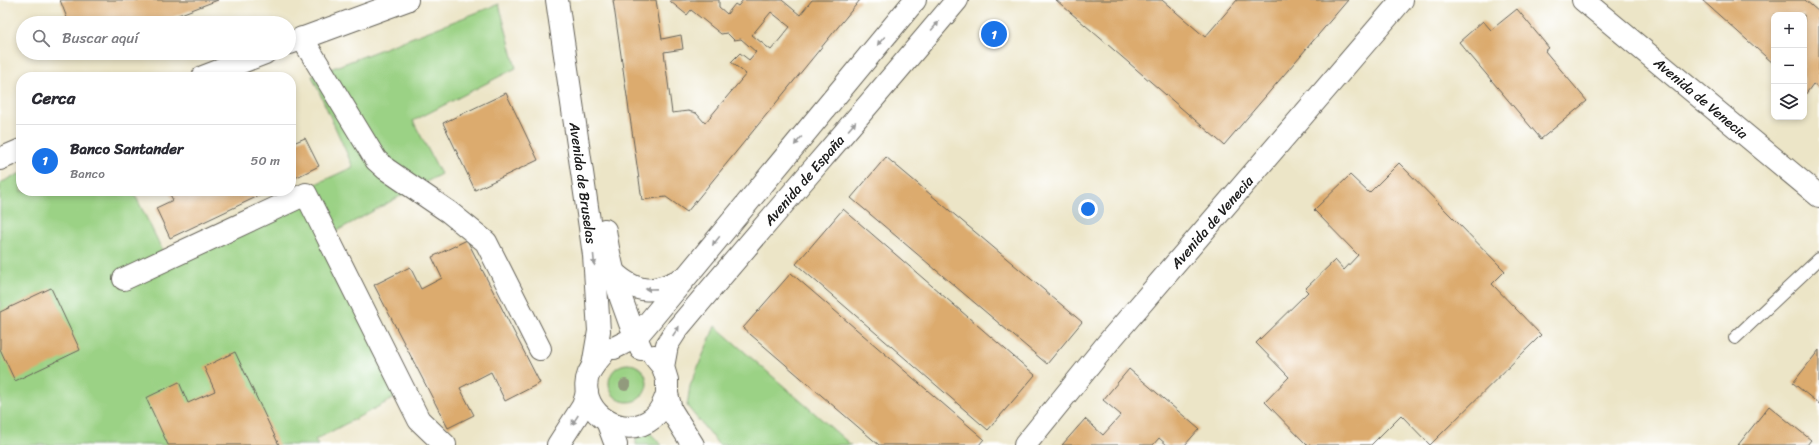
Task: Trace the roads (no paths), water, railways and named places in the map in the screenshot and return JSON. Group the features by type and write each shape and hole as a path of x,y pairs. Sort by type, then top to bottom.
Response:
{"main road":[{"path":"407,0 296,41 376,160 386,170 449,212 486,242 540,349"},
{"name":"Avenida de Bruselas","path":"557,0 594,255 600,331 592,366 587,379 587,393 583,406 558,445"},
{"name":"Avenida de Bruselas","path":"571,0 612,271 622,304 639,343"},
{"name":"Avenida de España","path":"639,343 687,276 915,0"},
{"name":"Avenida de España","path":"663,367 667,345 678,328 855,122 957,0"},
{"name":"Avenida de Venecia","path":"1025,445 1112,339 1402,0"},
{"name":"Avenida de Venecia","path":"1583,0 1819,196"},
{"path":"216,72 247,60"},
{"path":"0,159 16,152"},
{"path":"124,279 306,194 419,420 444,445"},
{"path":"612,271 631,286 654,290 665,288 687,276"},
{"path":"592,366 602,355 614,348 639,343 654,356 663,367 667,380 667,394 671,410 693,445"},
{"path":"587,393 592,406 601,417 609,437"},
{"path":"609,437 613,425 627,427 641,425 653,418 662,407 667,394"}],"lane":[{"path":"1735,338 1819,258"}],"place":[{"name":"Banco Santander","path":"994,34"}]}
